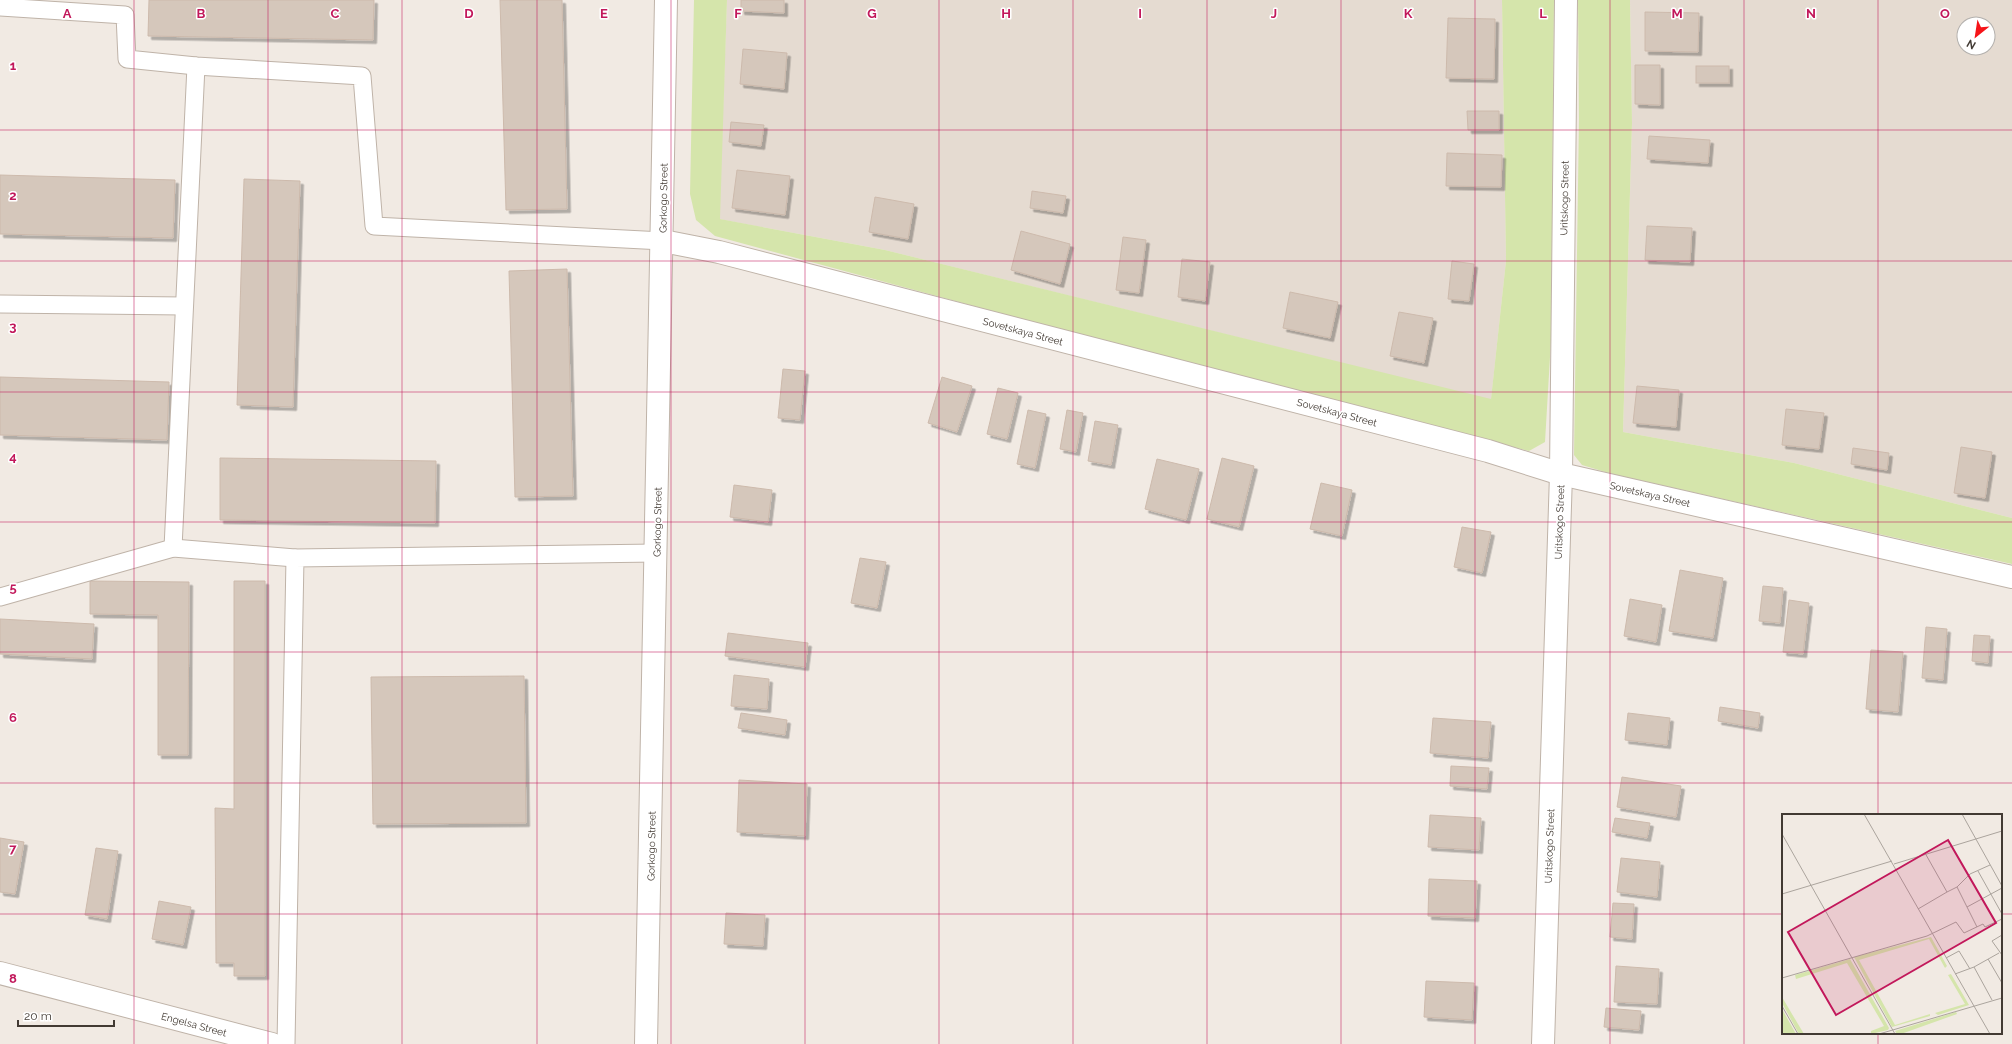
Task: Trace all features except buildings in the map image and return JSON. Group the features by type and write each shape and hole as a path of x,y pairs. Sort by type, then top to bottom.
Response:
{"street":[{"name":"Gorkogo Street","path":"646,1044 663,241 666,0"},
{"name":"Uritskogo Street","path":"1543,1044 1561,474 1566,0"},
{"name":"Sovetskaya Street","path":"663,241 734,256 1442,439 1488,451 1561,474 2012,577"},
{"name":"Engelsa Street","path":"0,973 272,1044"}],"lane":[{"path":"0,7 124,15 127,59 196,66 362,76 374,226 663,241"},
{"path":"173,548 196,66"},
{"path":"0,304 184,306"},
{"path":"0,597 173,548 295,558 657,553"},
{"path":"286,1044 295,558"}],"shaded area":[{"path":"727,0 1502,0 1506,261 1491,400 885,250 719,219"},
{"path":"1630,0 2012,0 2012,518 1794,463 1623,432 1632,123"}],"green space":[{"path":"694,0 727,0 720,219 885,250 1491,399 1506,261 1502,0 1554,0 1551,340 1545,442 1529,451 1018,318 715,236 696,220 690,194"},
{"path":"1578,0 1630,0 1632,123 1623,432 1794,463 2012,518 2012,564 1612,474 1582,465 1574,455 1579,119"}]}
